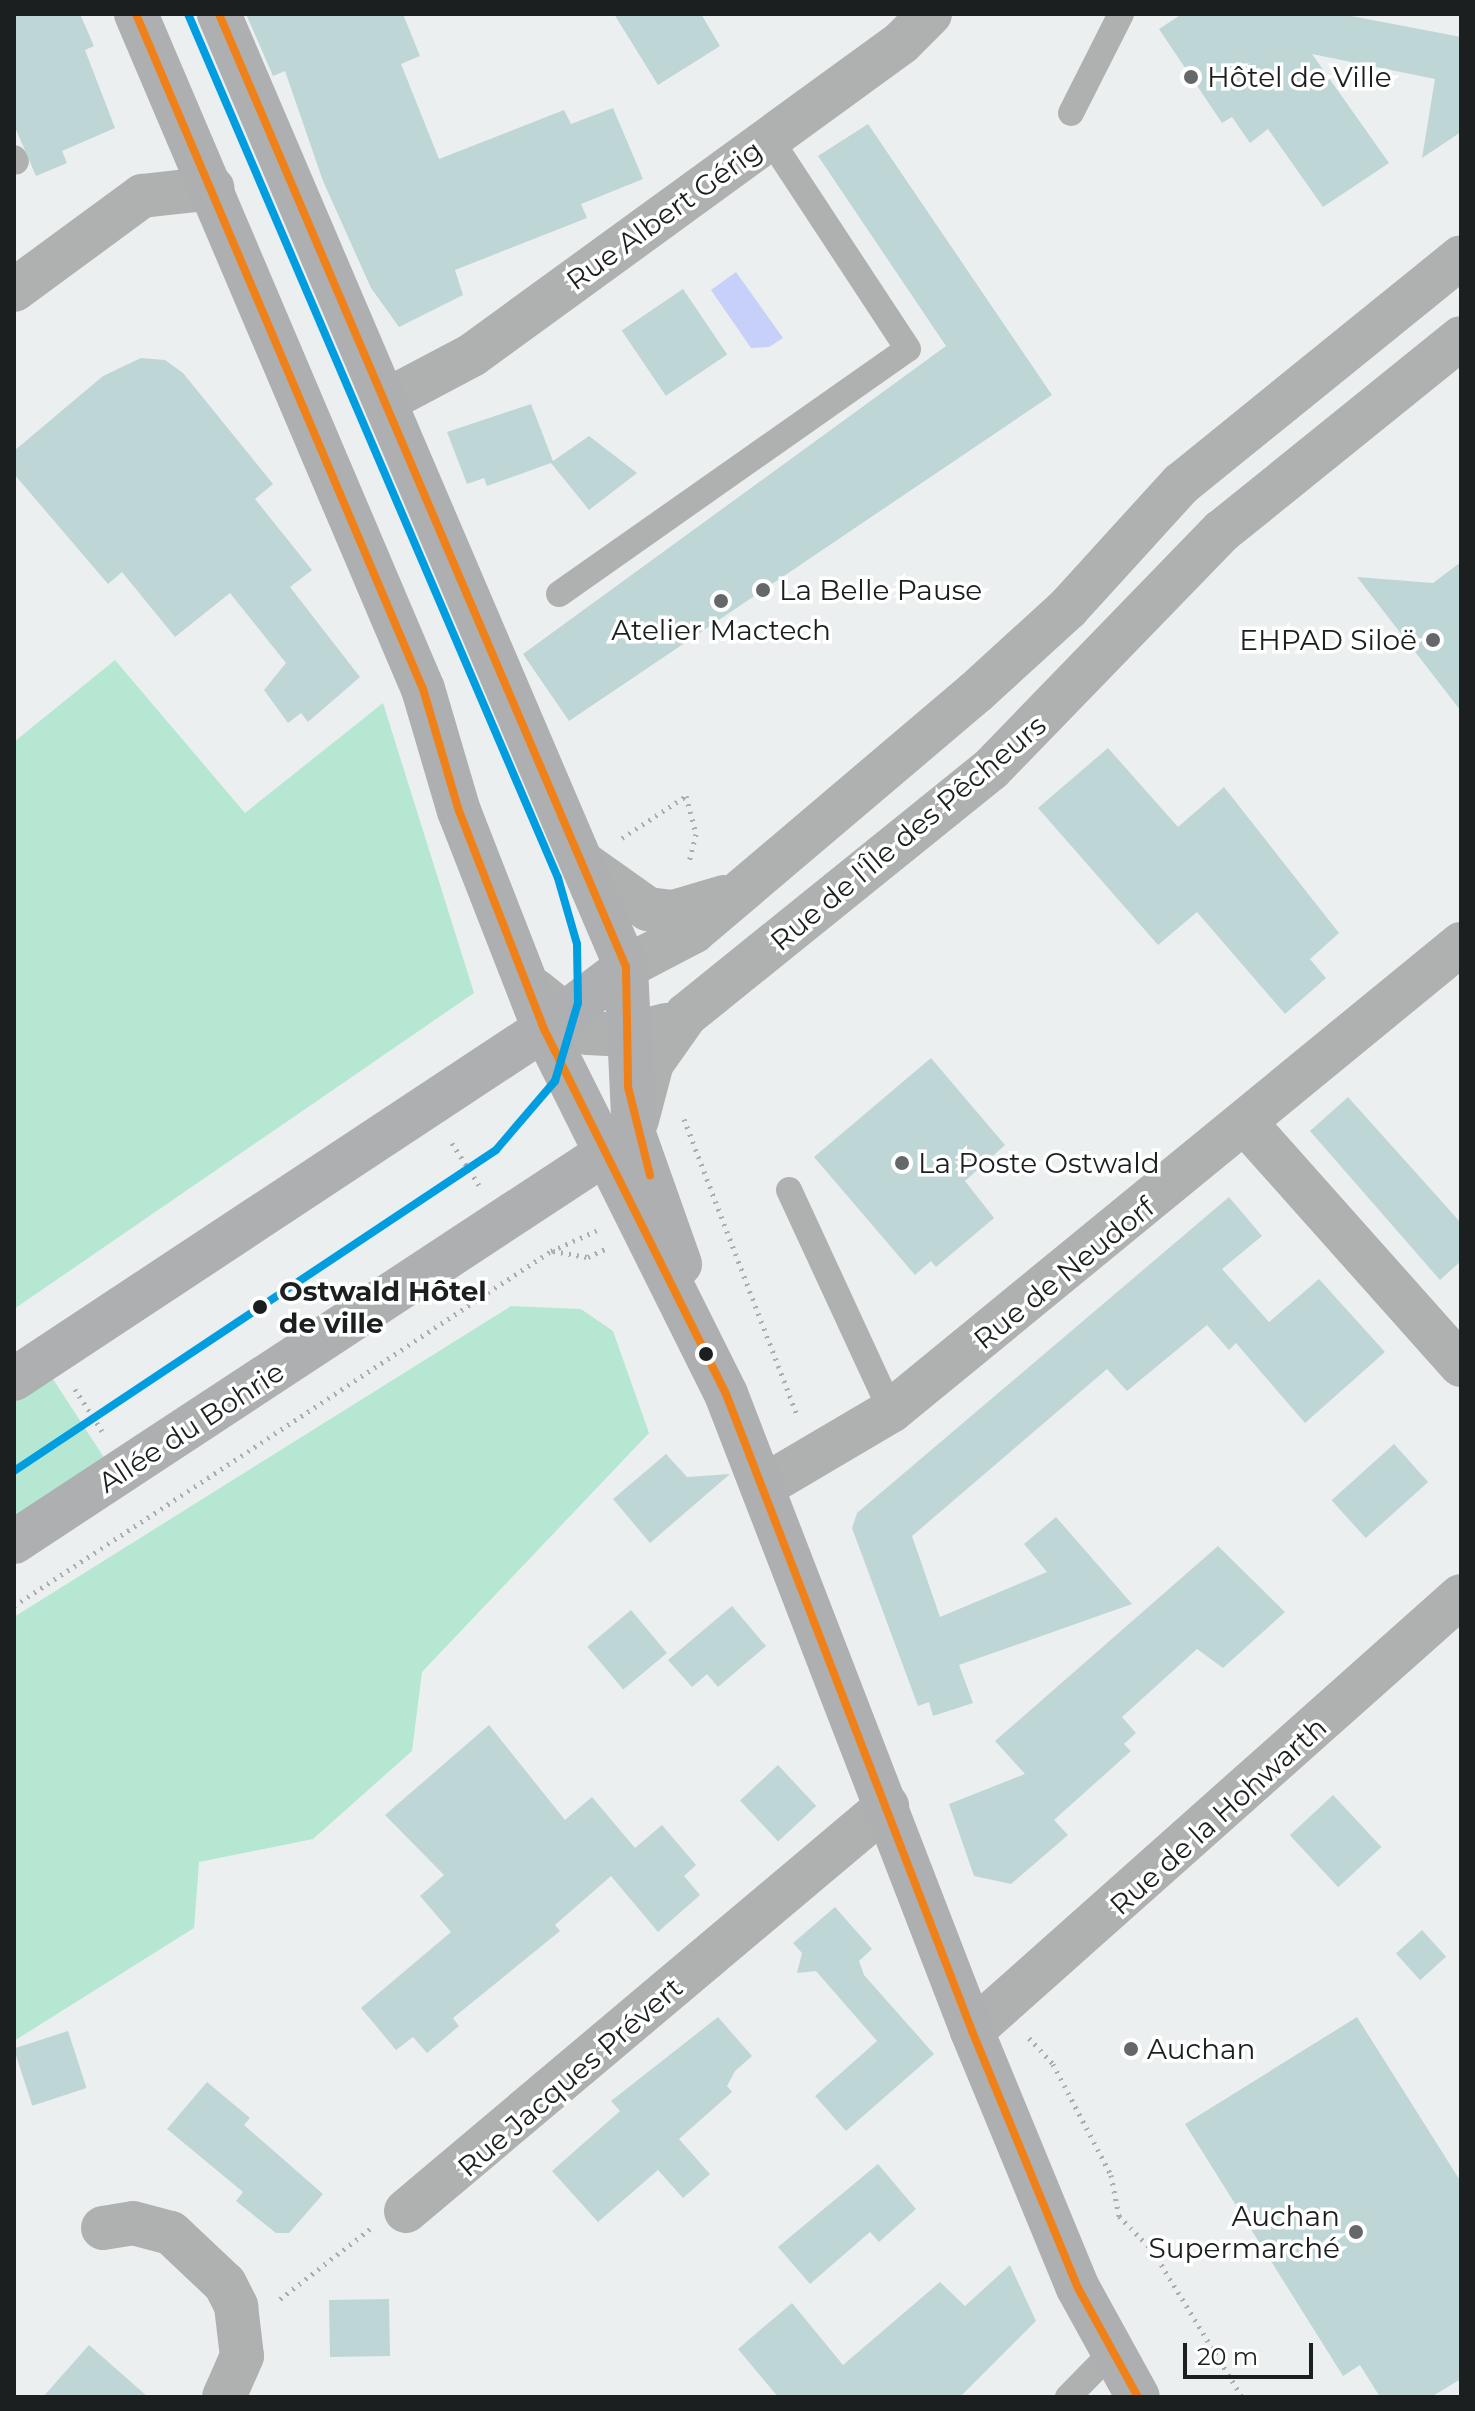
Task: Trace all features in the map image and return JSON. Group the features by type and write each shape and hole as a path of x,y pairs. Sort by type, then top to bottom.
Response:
{"main road":[{"path":"136,14 213,188 423,689 459,811 520,965 518,1026 482,1066"},
{"path":"219,14 583,863 633,971"},
{"path":"14,1379 482,1066 583,1029 633,971"},
{"path":"583,1029 633,971"},
{"path":"583,1029 608,1139 640,1233 708,1353"},
{"path":"583,1029 608,1139 708,1353 887,1806 987,2021 1078,2288 1138,2397"},
{"name":"Allée du Bohrie","path":"14,1542 529,1206 608,1139"},
{"name":"Allée du Bohrie","path":"529,1206 557,1193 595,1193 624,1210 640,1233"}],"street":[{"name":"Rue Albert Gérig","path":"387,400 472,355 901,43 930,14"},
{"path":"14,290 142,196 213,188"},
{"path":"633,971 693,932 749,881 1033,642 1158,506 1243,432 1461,257"},
{"name":"Rue de l'Île des Pêcheurs","path":"608,1139 652,1063 686,1015 991,769 1189,562 1281,480 1461,338"},
{"path":"1243,432 1281,480"},
{"path":"583,863 626,899 673,912 701,907 749,881"},
{"name":"Rue de Neudorf","path":"762,1487 891,1411 1248,1126 1461,944"},
{"path":"520,965 583,1029 686,1015"},
{"path":"1248,1126 1461,1365"},
{"name":"Rue de la Hohwarth","path":"987,2021 1461,1596"},
{"name":"Rue Jacques Prévert","path":"406,2211 887,1806"},
{"path":"103,2228 153,2226 182,2241 225,2284 241,2331 239,2368 224,2397"}],"lane":[{"path":"1071,113 1121,14"},
{"path":"559,594 908,349 770,139"},
{"path":"789,1190 891,1411"},
{"path":"1068,2397 1112,2352"}],"path":[{"path":"681,1103 695,1160 810,1460"},
{"path":"14,1606 551,1251 593,1233"},
{"path":"987,2021 1053,2064 1111,2175 1119,2216 1153,2251 1242,2397"},
{"path":"241,2331 382,2220 406,2211"}],"green space":[{"path":"115,660 245,813 383,703 474,993 14,1309 14,742"},
{"path":"511,1306 581,1309 613,1331 649,1433 422,1672 412,1751 313,1839 199,1862 194,1928 14,2041 14,1617"},
{"path":"51,1376 105,1459 14,1516 14,1401"}],"water":[{"path":"736,272 783,338 769,347 751,348 711,290"}],"building":[{"path":"14,14 80,14 94,46 85,50 115,128 62,151 67,163 36,176 14,125"},
{"path":"246,14 403,14 420,56 401,64 439,159 564,110 571,124 613,108 643,179 581,204 587,218 455,270 463,295 399,327 371,288 323,181 285,71 273,76"},
{"path":"614,14 701,14 720,46 658,85"},
{"path":"1182,14 1341,14 1461,37 1461,132 1422,158 1435,79 1312,54 1389,163 1323,207 1268,129 1250,143 1232,117 1222,123 1159,29"},
{"path":"868,124 1052,395 569,721 523,654 946,346 818,156"},
{"path":"683,289 727,354 666,396 622,330"},
{"path":"141,358 165,360 183,373 273,484 255,499 312,570 290,587 360,677 308,722 301,713 288,723 264,690 286,663 230,593 175,637 122,572 108,584 14,474 14,451 103,376"},
{"path":"531,404 553,461 589,436 637,473 589,510 551,463 487,486 484,478 467,484 447,432"},
{"name":"EHPAD Siloë","path":"1461,562 1461,711 1357,577 1433,583"},
{"path":"1108,748 1178,827 1224,787 1339,933 1310,959 1326,978 1285,1014 1197,912 1158,945 1038,808"},
{"name":"La Poste Ostwald","path":"931,1058 1005,1145 965,1181 994,1218 936,1267 931,1261 915,1275 814,1157"},
{"path":"1348,1097 1461,1223 1461,1261 1440,1280 1310,1131"},
{"path":"1229,1197 1262,1236 1222,1269 1269,1322 1319,1279 1385,1352 1305,1423 1236,1343 1229,1350 1207,1325 1127,1391 1107,1369 912,1536 940,1617 1047,1572 1024,1544 1056,1517 1132,1604 959,1665 973,1703 933,1716 929,1702 918,1706 852,1528 857,1513"},
{"path":"1394,1444 1428,1482 1366,1538 1332,1500"},
{"path":"666,1454 687,1477 730,1474 650,1543 613,1499"},
{"path":"1218,1546 1285,1612 1223,1668 1197,1649 1122,1717 1136,1733 1124,1744 1131,1751 1054,1820 1068,1835 1011,1884 974,1876 949,1804 1025,1774 995,1741"},
{"path":"732,1606 766,1646 718,1687 707,1674 692,1687 668,1660"},
{"path":"631,1610 667,1653 623,1690 587,1647"},
{"path":"489,1725 565,1820 592,1797 635,1848 662,1825 696,1865 684,1876 700,1895 658,1932 611,1876 555,1925 560,1931 453,2018 459,2026 427,2053 413,2037 396,2050 361,2008 451,1932 420,1896 444,1875 385,1815"},
{"path":"778,1765 816,1806 778,1841 740,1800"},
{"path":"1333,1795 1381,1847 1338,1887 1290,1835"},
{"path":"835,1907 872,1949 859,1961 864,1975 934,2054 846,2131 815,2096 877,2041 816,1971 797,1973 802,1953 793,1943"},
{"path":"1422,1930 1446,1957 1420,1980 1396,1953"},
{"path":"718,2017 752,2056 735,2071 727,2086 732,2092 679,2139 710,2174 683,2198 658,2170 598,2222 552,2171 620,2111 611,2101"},
{"name":"Auchan Supermarché","path":"1357,2017 1461,2182 1461,2379 1431,2397 1380,2397 1360,2365 1343,2376 1185,2124"},
{"path":"68,2031 87,2088 32,2106 14,2049"},
{"path":"207,2082 250,2118 244,2125 323,2194 289,2233 276,2233 236,2201 243,2192 167,2129"},
{"path":"878,2164 916,2209 879,2242 870,2232 810,2284 778,2247"},
{"path":"1010,2265 1036,2321 960,2397 778,2397 738,2349 792,2303 843,2365 940,2282 965,2306"},
{"path":"389,2299 390,2356 330,2357 329,2300"},
{"path":"89,2345 148,2397 43,2397"}],"transit line":[{"path":"136,14 423,689 459,811 544,1029 726,1394 972,2031 1078,2288 1138,2397"},
{"path":"14,1471 496,1150 555,1081 578,1003 577,944 558,878 188,14"},
{"path":"219,14 626,967 628,1087 650,1175"}],"place":[{"name":"Hôtel de Ville","path":"1191,77"},
{"name":"La Belle Pause","path":"763,590"},
{"name":"Atelier Mactech","path":"721,601"},
{"name":"EHPAD Siloë","path":"1433,640"},
{"name":"La Poste Ostwald","path":"902,1163"},
{"name":"Ostwald Hôtel de ville","path":"260,1307"},
{"name":"Auchan","path":"1131,2049"},
{"name":"Auchan Supermarché","path":"1356,2232"}]}
